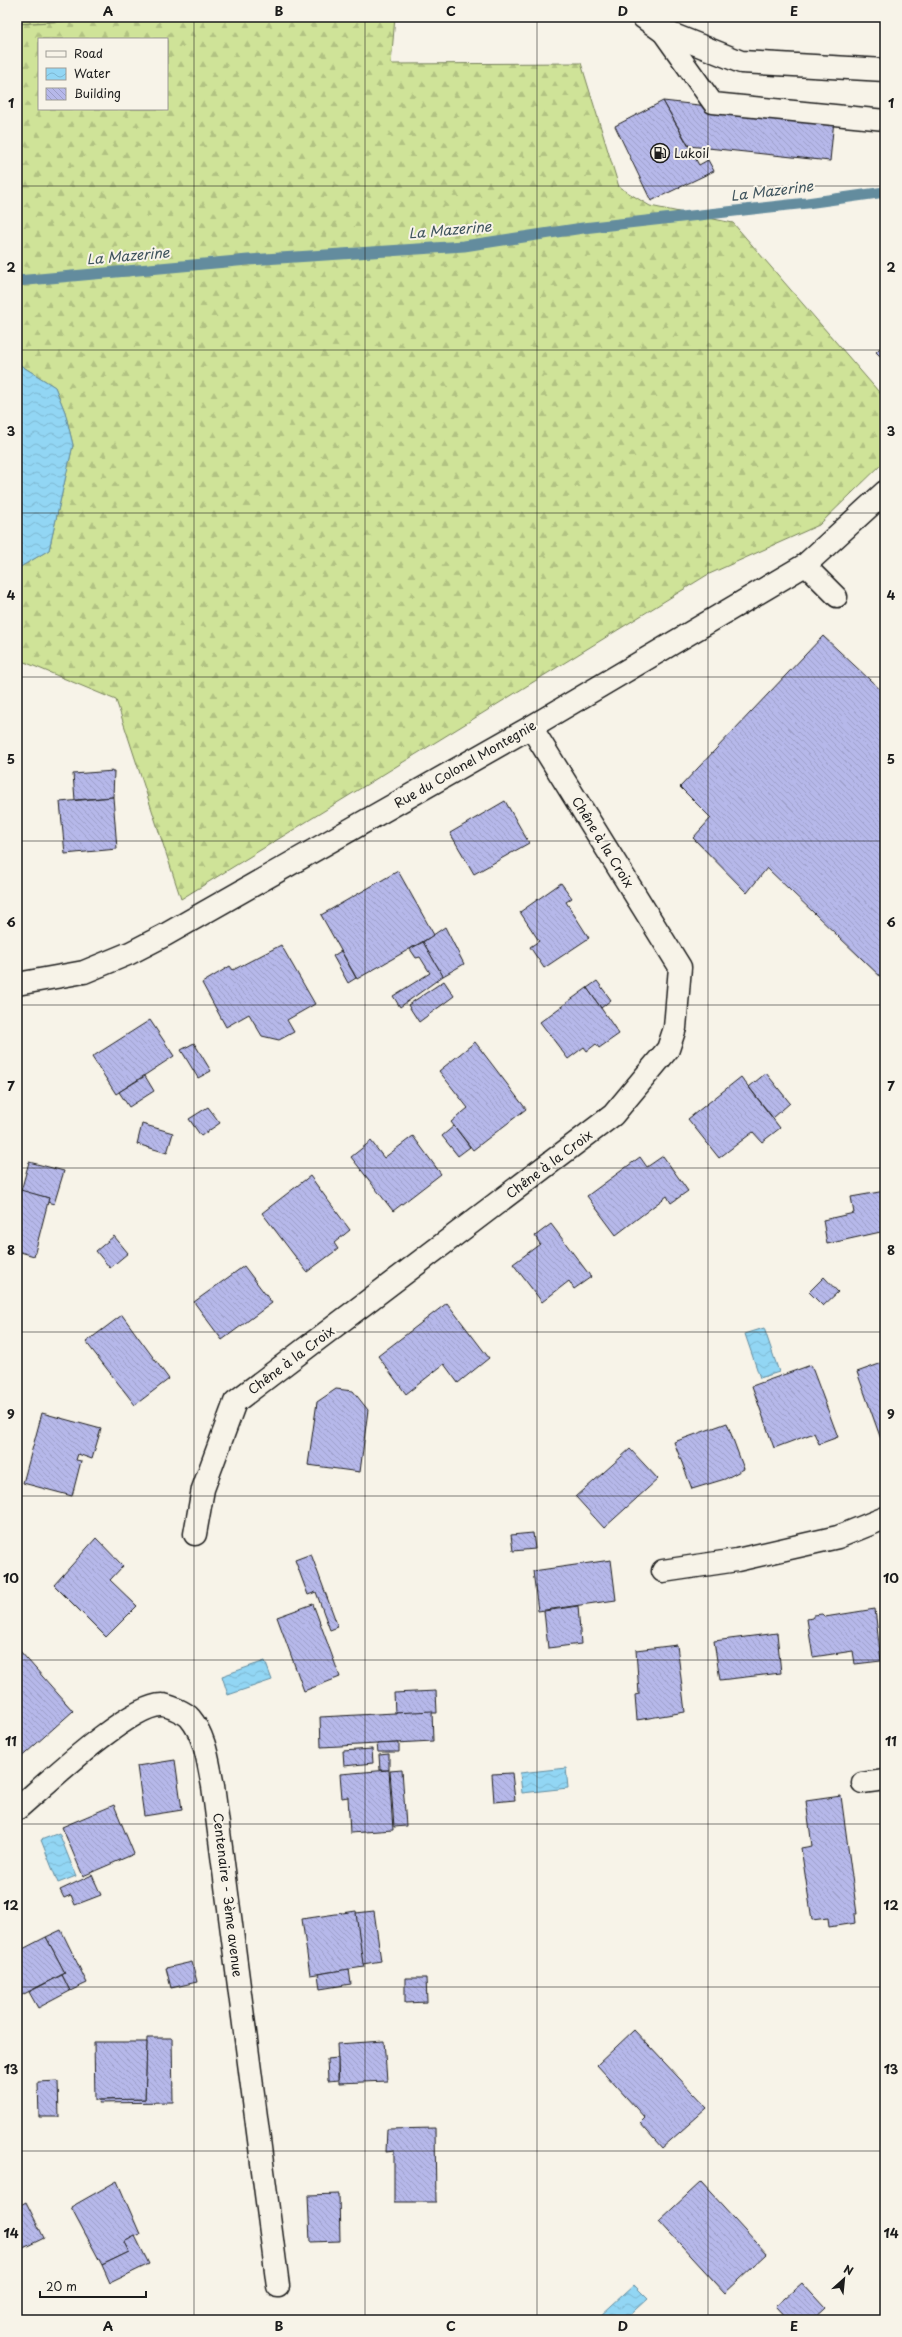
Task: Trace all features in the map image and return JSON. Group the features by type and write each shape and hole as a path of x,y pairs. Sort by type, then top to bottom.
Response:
{"street":[{"path":"643,17 661,30 741,62 885,70"},
{"name":"Rue du Colonel Montegnie","path":"17,984 84,972 130,953 531,726 805,565 885,492"},
{"name":"Chêne à la Croix","path":"196,1534 203,1489 235,1402 613,1115 668,1049 675,1028 680,967 531,726"},
{"path":"663,1571 736,1560 838,1536 885,1518"},
{"name":"Centenaire - 3ème avenue","path":"17,1809 114,1729 137,1712 162,1705 189,1716 203,1739 213,1786 278,2286"}],"lane":[{"path":"661,30 713,103 885,120"},
{"path":"805,565 837,597"},
{"path":"862,1783 885,1780"}],"green space":[{"path":"17,17 100,17 101,19 17,24"},
{"path":"100,17 395,17 391,64 581,63 619,187 650,206 733,223 885,399 885,461 819,525 707,575 181,899 116,700 17,659 17,569 49,550 73,445 65,412 55,387 17,363 17,24 100,19"}],"water":[{"path":"17,363 55,387 65,412 73,445 49,550 17,569"},
{"path":"764,1328 779,1372 760,1378 745,1334"},
{"path":"265,1661 272,1680 228,1695 222,1676"},
{"path":"566,1768 568,1788 522,1793 520,1773"},
{"path":"59,1833 76,1876 58,1883 41,1840"},
{"path":"634,2285 648,2299 625,2320 604,2320 600,2316"}],"building":[{"path":"663,101 834,120 830,161 689,146"},
{"name":"Lukoil","path":"663,101 699,165 708,160 714,171 651,201 615,126"},
{"path":"885,343 885,361 876,352"},
{"path":"823,636 885,694 885,981 767,868 747,893 693,838 711,818 680,787"},
{"path":"114,771 113,797 75,800 73,774"},
{"path":"113,797 117,849 65,854 60,802"},
{"path":"505,801 529,843 474,874 450,833"},
{"path":"398,871 434,935 357,979 321,915"},
{"path":"561,883 572,898 566,902 589,938 544,968 530,947 539,941 520,912"},
{"path":"445,927 464,964 443,976 423,942"},
{"path":"423,942 443,976 400,1007 393,996 430,973 420,957 416,958 410,949"},
{"path":"281,945 315,1004 287,1020 294,1032 279,1040 262,1036 249,1014 226,1027 202,983 230,966 233,970"},
{"path":"341,951 356,978 348,983 333,956"},
{"path":"444,981 454,996 419,1022 408,1005"},
{"path":"597,981 611,1000 601,1008 587,988"},
{"path":"587,988 619,1034 599,1048 596,1044 587,1051 584,1047 568,1059 540,1022"},
{"path":"150,1020 174,1056 116,1094 92,1057"},
{"path":"475,1042 526,1109 473,1150 451,1122 468,1108 439,1071"},
{"path":"194,1043 211,1071 198,1078 181,1050"},
{"path":"766,1073 790,1103 773,1118 749,1087"},
{"path":"145,1076 154,1091 129,1107 119,1092"},
{"path":"741,1077 780,1128 762,1142 753,1132 719,1158 688,1119"},
{"path":"208,1107 220,1123 201,1136 189,1119"},
{"path":"142,1124 173,1133 167,1153 137,1144"},
{"path":"454,1126 470,1147 458,1156 442,1136"},
{"path":"413,1136 441,1174 393,1211 351,1157 371,1141 384,1158"},
{"path":"663,1156 688,1191 671,1203 667,1196 616,1235 587,1196 640,1157 647,1167"},
{"path":"29,1162 64,1171 54,1204 47,1202 49,1198 21,1191"},
{"path":"310,1176 350,1230 334,1243 338,1249 307,1272 262,1213"},
{"path":"17,1189 49,1198 34,1256 17,1251"},
{"path":"885,1191 885,1231 827,1244 823,1220 854,1213 851,1197"},
{"path":"551,1224 591,1277 574,1289 569,1281 542,1302 513,1264 540,1244 535,1236"},
{"path":"114,1236 128,1253 110,1268 96,1251"},
{"path":"244,1266 272,1303 222,1340 194,1302"},
{"path":"824,1277 838,1292 823,1306 809,1292"},
{"path":"447,1303 489,1358 458,1383 444,1364 406,1394 378,1356"},
{"path":"122,1315 169,1379 135,1405 86,1342"},
{"path":"885,1362 885,1441 882,1442 857,1372"},
{"path":"811,1365 838,1437 819,1444 814,1433 774,1448 752,1386"},
{"path":"336,1389 353,1391 368,1410 360,1472 308,1465 317,1402"},
{"path":"42,1413 101,1429 92,1459 78,1454 76,1460 81,1461 72,1496 23,1483"},
{"path":"727,1423 744,1469 725,1479 692,1489 674,1442"},
{"path":"630,1449 658,1479 604,1528 576,1497"},
{"path":"533,1533 535,1549 513,1551 511,1535"},
{"path":"96,1538 123,1566 110,1580 137,1606 106,1637 54,1585"},
{"path":"311,1554 338,1627 330,1630 316,1592 308,1595 295,1560"},
{"path":"611,1560 616,1600 538,1611 533,1571"},
{"path":"313,1604 340,1677 304,1691 277,1617"},
{"path":"578,1606 581,1644 548,1648 544,1611"},
{"path":"875,1609 881,1661 855,1664 853,1651 813,1657 807,1619 812,1618 814,1615 822,1614 825,1617"},
{"path":"777,1633 781,1673 720,1680 714,1641"},
{"path":"677,1645 685,1712 637,1720 635,1695 639,1694 636,1650"},
{"path":"20,1651 73,1711 17,1761 17,1654"},
{"path":"436,1691 437,1713 395,1713 394,1693"},
{"path":"432,1711 433,1741 321,1747 320,1717"},
{"path":"399,1743 399,1752 378,1752 377,1744"},
{"path":"372,1749 373,1763 344,1766 343,1751"},
{"path":"389,1754 389,1770 380,1770 379,1755"},
{"path":"175,1760 182,1810 144,1816 137,1766"},
{"path":"389,1770 393,1830 350,1833 348,1797 342,1798 340,1774"},
{"path":"402,1770 406,1826 394,1827 390,1771"},
{"path":"512,1773 515,1800 494,1802 492,1774"},
{"path":"841,1796 857,1914 854,1914 855,1923 829,1927 828,1918 812,1920 801,1848 812,1846 806,1801"},
{"path":"114,1805 134,1854 83,1876 62,1827"},
{"path":"92,1875 101,1895 75,1905 71,1895 64,1898 60,1890"},
{"path":"356,1911 364,1967 310,1975 302,1919"},
{"path":"374,1911 381,1961 363,1964 356,1913"},
{"path":"61,1930 87,1983 70,1991 62,1975 65,1973 46,1937"},
{"path":"46,1937 65,1973 20,1996 17,1990 17,1952"},
{"path":"192,1962 197,1982 171,1988 166,1968"},
{"path":"349,1969 351,1984 320,1989 318,1974"},
{"path":"62,1975 70,1991 38,2008 29,1992"},
{"path":"405,1978 426,1978 427,2002 405,2003"},
{"path":"634,2030 707,2108 662,2148 640,2123 645,2118 597,2065"},
{"path":"147,2038 172,2038 173,2102 99,2103 100,2100 145,2099"},
{"path":"384,2041 387,2081 339,2083 337,2044"},
{"path":"94,2042 147,2042 145,2099 95,2100"},
{"path":"338,2058 338,2080 328,2081 327,2059"},
{"path":"58,2081 59,2117 39,2117 38,2082"},
{"path":"435,2128 436,2202 394,2202 394,2151 386,2152 387,2129"},
{"path":"117,2181 140,2234 124,2242 129,2252 102,2265 71,2207"},
{"path":"701,2182 767,2254 725,2293 659,2221"},
{"path":"339,2194 340,2241 310,2242 308,2195"},
{"path":"26,2202 44,2238 17,2251 17,2207"},
{"path":"135,2236 149,2264 110,2283 102,2265 129,2252 124,2242"},
{"path":"802,2283 825,2308 812,2320 789,2320 776,2306"}],"waterway":[{"name":"La Mazerine","path":"17,281 248,260 464,246 583,228 807,203 885,192"}],"place":[{"name":"Lukoil","path":"660,153"}]}
